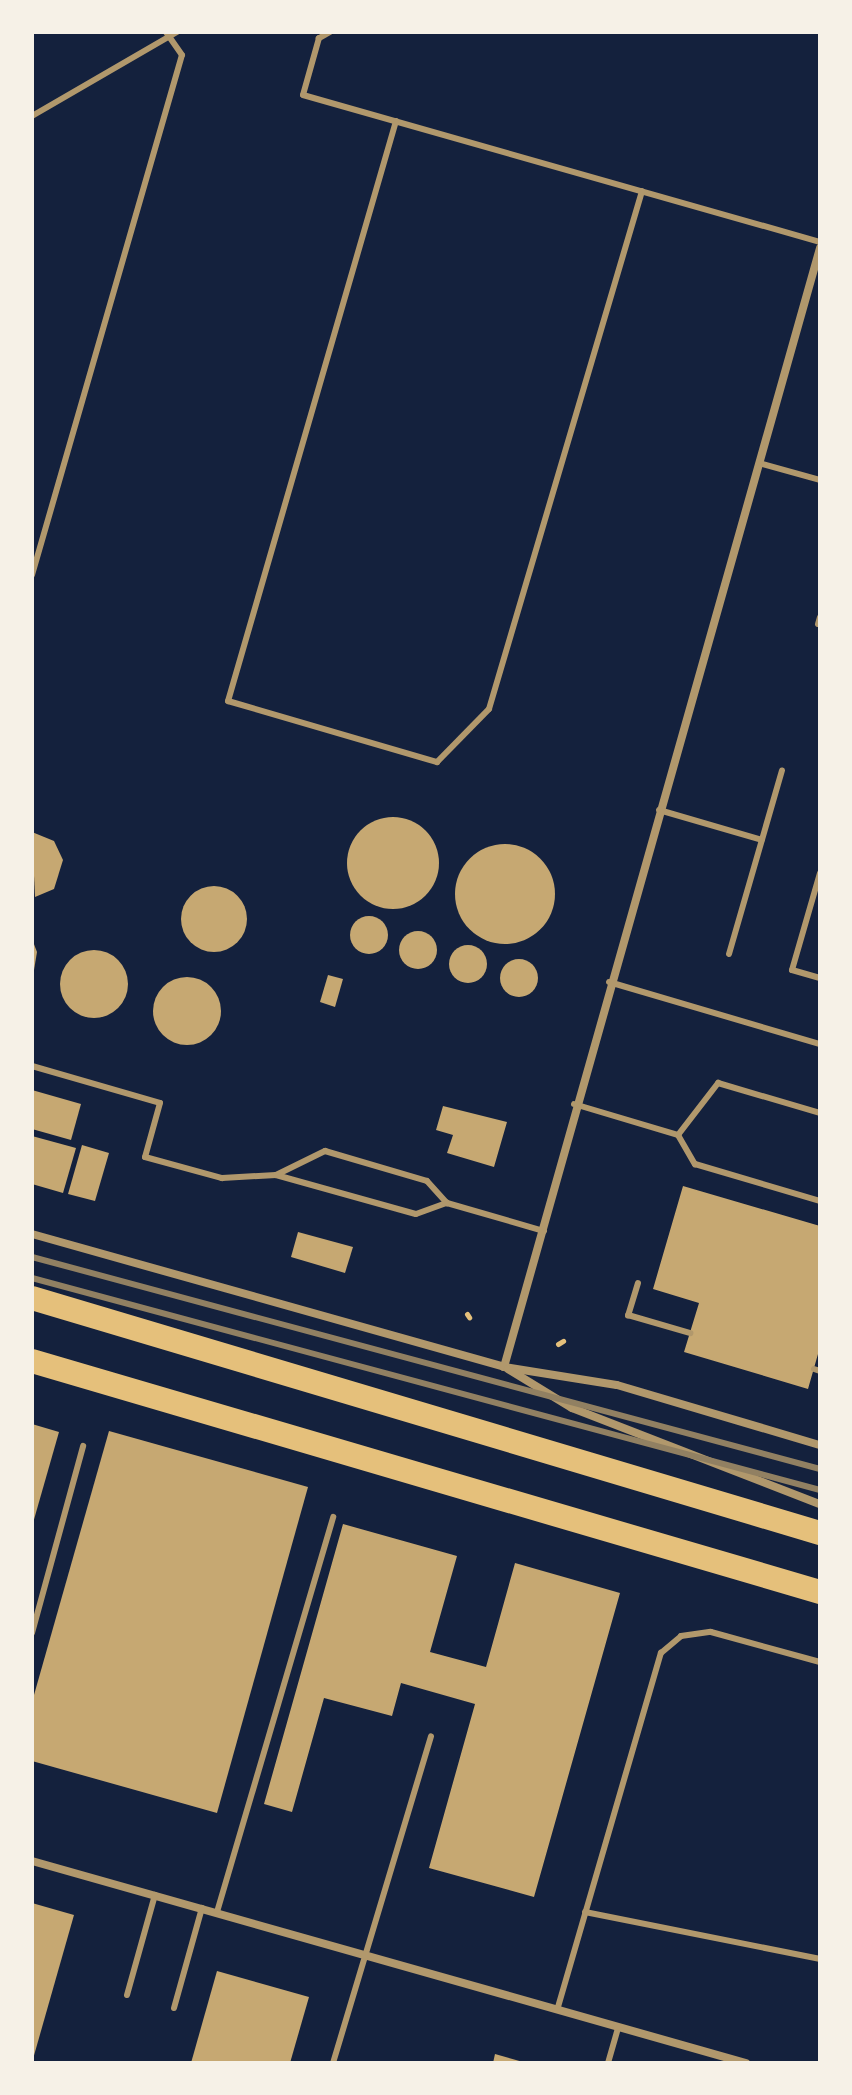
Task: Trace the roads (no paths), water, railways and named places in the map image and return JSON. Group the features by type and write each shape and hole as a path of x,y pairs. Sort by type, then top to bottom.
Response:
{"highway":[{"path":"32,1298 820,1533"},
{"path":"32,1361 203,1414 820,1592"}],"street":[{"path":"504,1367 544,1231 574,1104 820,248"},
{"path":"32,1234 504,1367 617,1385 820,1445"},
{"path":"504,1367 572,1408 820,1504"},
{"path":"32,1861 558,2007 746,2063"}],"lane":[{"path":"32,116 168,34 177,32"},
{"path":"330,32 319,38 303,95 820,242"},
{"path":"32,575 182,55 168,34"},
{"path":"396,121 228,701 437,762 489,709 642,191"},
{"path":"759,463 820,480"},
{"path":"729,954 782,770"},
{"path":"659,810 762,840"},
{"path":"820,873 792,970 820,978"},
{"path":"609,982 820,1044"},
{"path":"32,1066 160,1103 145,1157 222,1178 276,1175 416,1214 447,1203"},
{"path":"678,1135 718,1083 820,1113"},
{"path":"574,1104 678,1135 695,1164 820,1201"},
{"path":"276,1175 325,1151 427,1181 447,1203 544,1231"},
{"path":"638,1283 628,1315 690,1333"},
{"path":"32,1633 83,1446"},
{"path":"217,1912 333,1517"},
{"path":"558,2007 661,1653 681,1636 711,1632 820,1662"},
{"path":"333,2063 431,1736"},
{"path":"127,1995 155,1895"},
{"path":"174,2008 202,1908"},
{"path":"585,1912 820,1959"},
{"path":"608,2063 618,2027"}],"railway":[{"path":"32,1257 820,1469"},
{"path":"32,1278 820,1490"}]}
